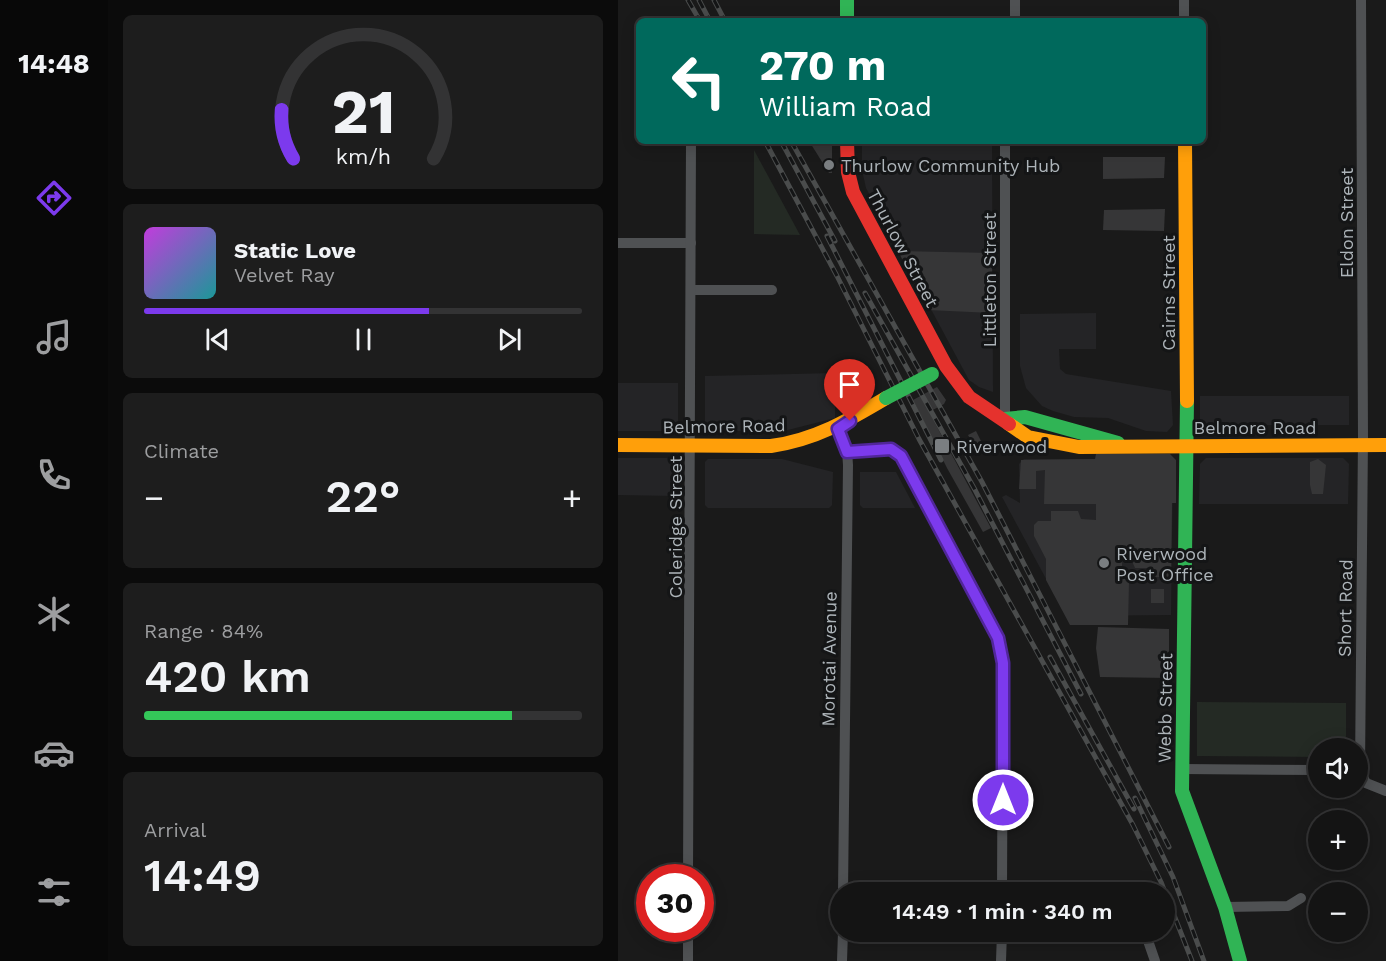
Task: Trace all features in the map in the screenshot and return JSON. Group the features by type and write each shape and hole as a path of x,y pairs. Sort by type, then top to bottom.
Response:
{"street":[{"path":"847,0 847,18"},
{"path":"1015,0 1015,18"},
{"path":"1184,0 1184,18"},
{"name":"Eldon Street","path":"1361,0 1363,445"},
{"name":"Coleridge Street","path":"688,864 692,445 691,144"},
{"name":"Thurlow Street","path":"848,144 848,172 853,192 946,366"},
{"name":"Littleton Street","path":"1005,144 1005,419"},
{"name":"Cairns Street","path":"1185,144 1186,445"},
{"path":"618,243 691,243"},
{"path":"691,290 772,290"},
{"name":"Belmore Road","path":"618,445 784,445 816,438 838,429 886,398 946,366 969,397 1005,419 1020,434 1053,443 1101,448 1124,445 1386,445"},
{"name":"Morotai Avenue","path":"838,429 847,452 843,882"},
{"name":"Webb Street","path":"1186,445 1182,791 1226,907 1240,961"},
{"name":"Short Road","path":"1359,738 1363,445"},
{"path":"847,452 897,451 998,638 1003,663 1002,882"},
{"path":"1182,769 1308,770"},
{"path":"1368,784 1386,791"},
{"path":"1226,907 1288,906 1301,898"},
{"path":"688,942 688,961"},
{"path":"842,961 843,942"},
{"path":"1001,961 1002,942"},
{"path":"1148,942 1155,961"}],"shaded area":[{"path":"862,144 992,144 993,392 969,380 866,188 862,170"},
{"path":"754,150 800,235 754,234"},
{"path":"1096,313 1096,349 1059,349 1060,369 1066,374 1171,391 1173,425 1167,432 1146,431 1108,418 1074,417 1053,411 1042,406 1026,388 1020,366 1020,314"},
{"path":"835,373 835,418 784,431 709,431 705,427 705,376"},
{"path":"618,383 678,383 678,428 675,431 618,431"},
{"path":"1200,396 1349,396 1349,425 1200,425"},
{"path":"618,458 675,458 678,462 678,493 674,496 618,495"},
{"path":"1206,458 1343,458 1349,464 1348,504 1199,504 1200,464"},
{"path":"708,459 782,459 833,472 832,505 829,508 708,508 705,505 705,462"},
{"path":"1024,459 1168,459 1173,463 1171,615 1066,616 1002,497 1006,495 1020,503 1019,464"},
{"path":"860,472 896,472 915,508 863,508 860,505"},
{"path":"1197,702 1346,703 1346,738 1308,738 1308,757 1197,756"}],"building":[{"name":"Thurlow Community Hub","path":"811,144 832,144 832,173 829,173"},
{"path":"1103,157 1165,157 1164,178 1103,179"},
{"path":"1165,209 1164,231 1103,230 1104,210"},
{"path":"898,251 992,253 992,313 928,310"},
{"path":"937,387 946,400 944,404 929,412 991,528 983,532 947,468 913,400"},
{"path":"976,431 983,445 976,449 968,435"},
{"path":"1096,454 1170,454 1176,460 1176,503 1172,503 1171,577 1152,577 1152,568 1135,568 1132,561 1122,561 1122,576 1129,582 1128,625 1070,625 1046,580 1046,559 1034,536 1034,525 1038,521 1051,521 1051,511 1078,511 1081,519 1096,520 1096,504 1044,504 1045,470 1036,471 1036,489 1019,489 1021,460 1095,459"},
{"path":"1318,459 1326,465 1323,494 1312,494 1310,462"},
{"path":"1151,589 1164,589 1164,603 1151,603"},
{"path":"1098,627 1169,629 1169,678 1100,677 1096,648"}],"railway":[{"path":"688,0 698,18"},
{"path":"699,0 708,18"},
{"path":"714,0 723,18"},
{"path":"767,144 837,276 919,439 1133,825 1161,882 1192,961"},
{"path":"783,144 835,241"},
{"path":"793,144 982,482 1169,847"},
{"path":"827,236 941,460"},
{"path":"865,293 974,488 1081,694"},
{"path":"1050,657 1134,809"},
{"path":"1135,798 1173,877 1204,961"}],"traffic: fast":[{"path":"847,0 847,18"},
{"path":"886,398 932,374"},
{"path":"1187,401 1182,791 1225,907 1240,961"},
{"path":"1005,419 1025,417 1118,443"}],"traffic: slow":[{"path":"1185,144 1187,401"},
{"path":"618,445 771,446 817,434 886,398"},
{"path":"1009,424 1028,437 1079,447 1386,445"}],"traffic: jam":[{"path":"847,144 848,172 853,192 946,366 969,397 1009,424"}],"place":[{"name":"Thurlow Community Hub","path":"829,165"},
{"name":"Riverwood","path":"942,446"},
{"name":"Riverwood Post Office","path":"1104,563"}],"route":[{"path":"850,421 838,429 847,452 891,449 897,451 901,456 998,638 1003,663 1003,800"}]}
